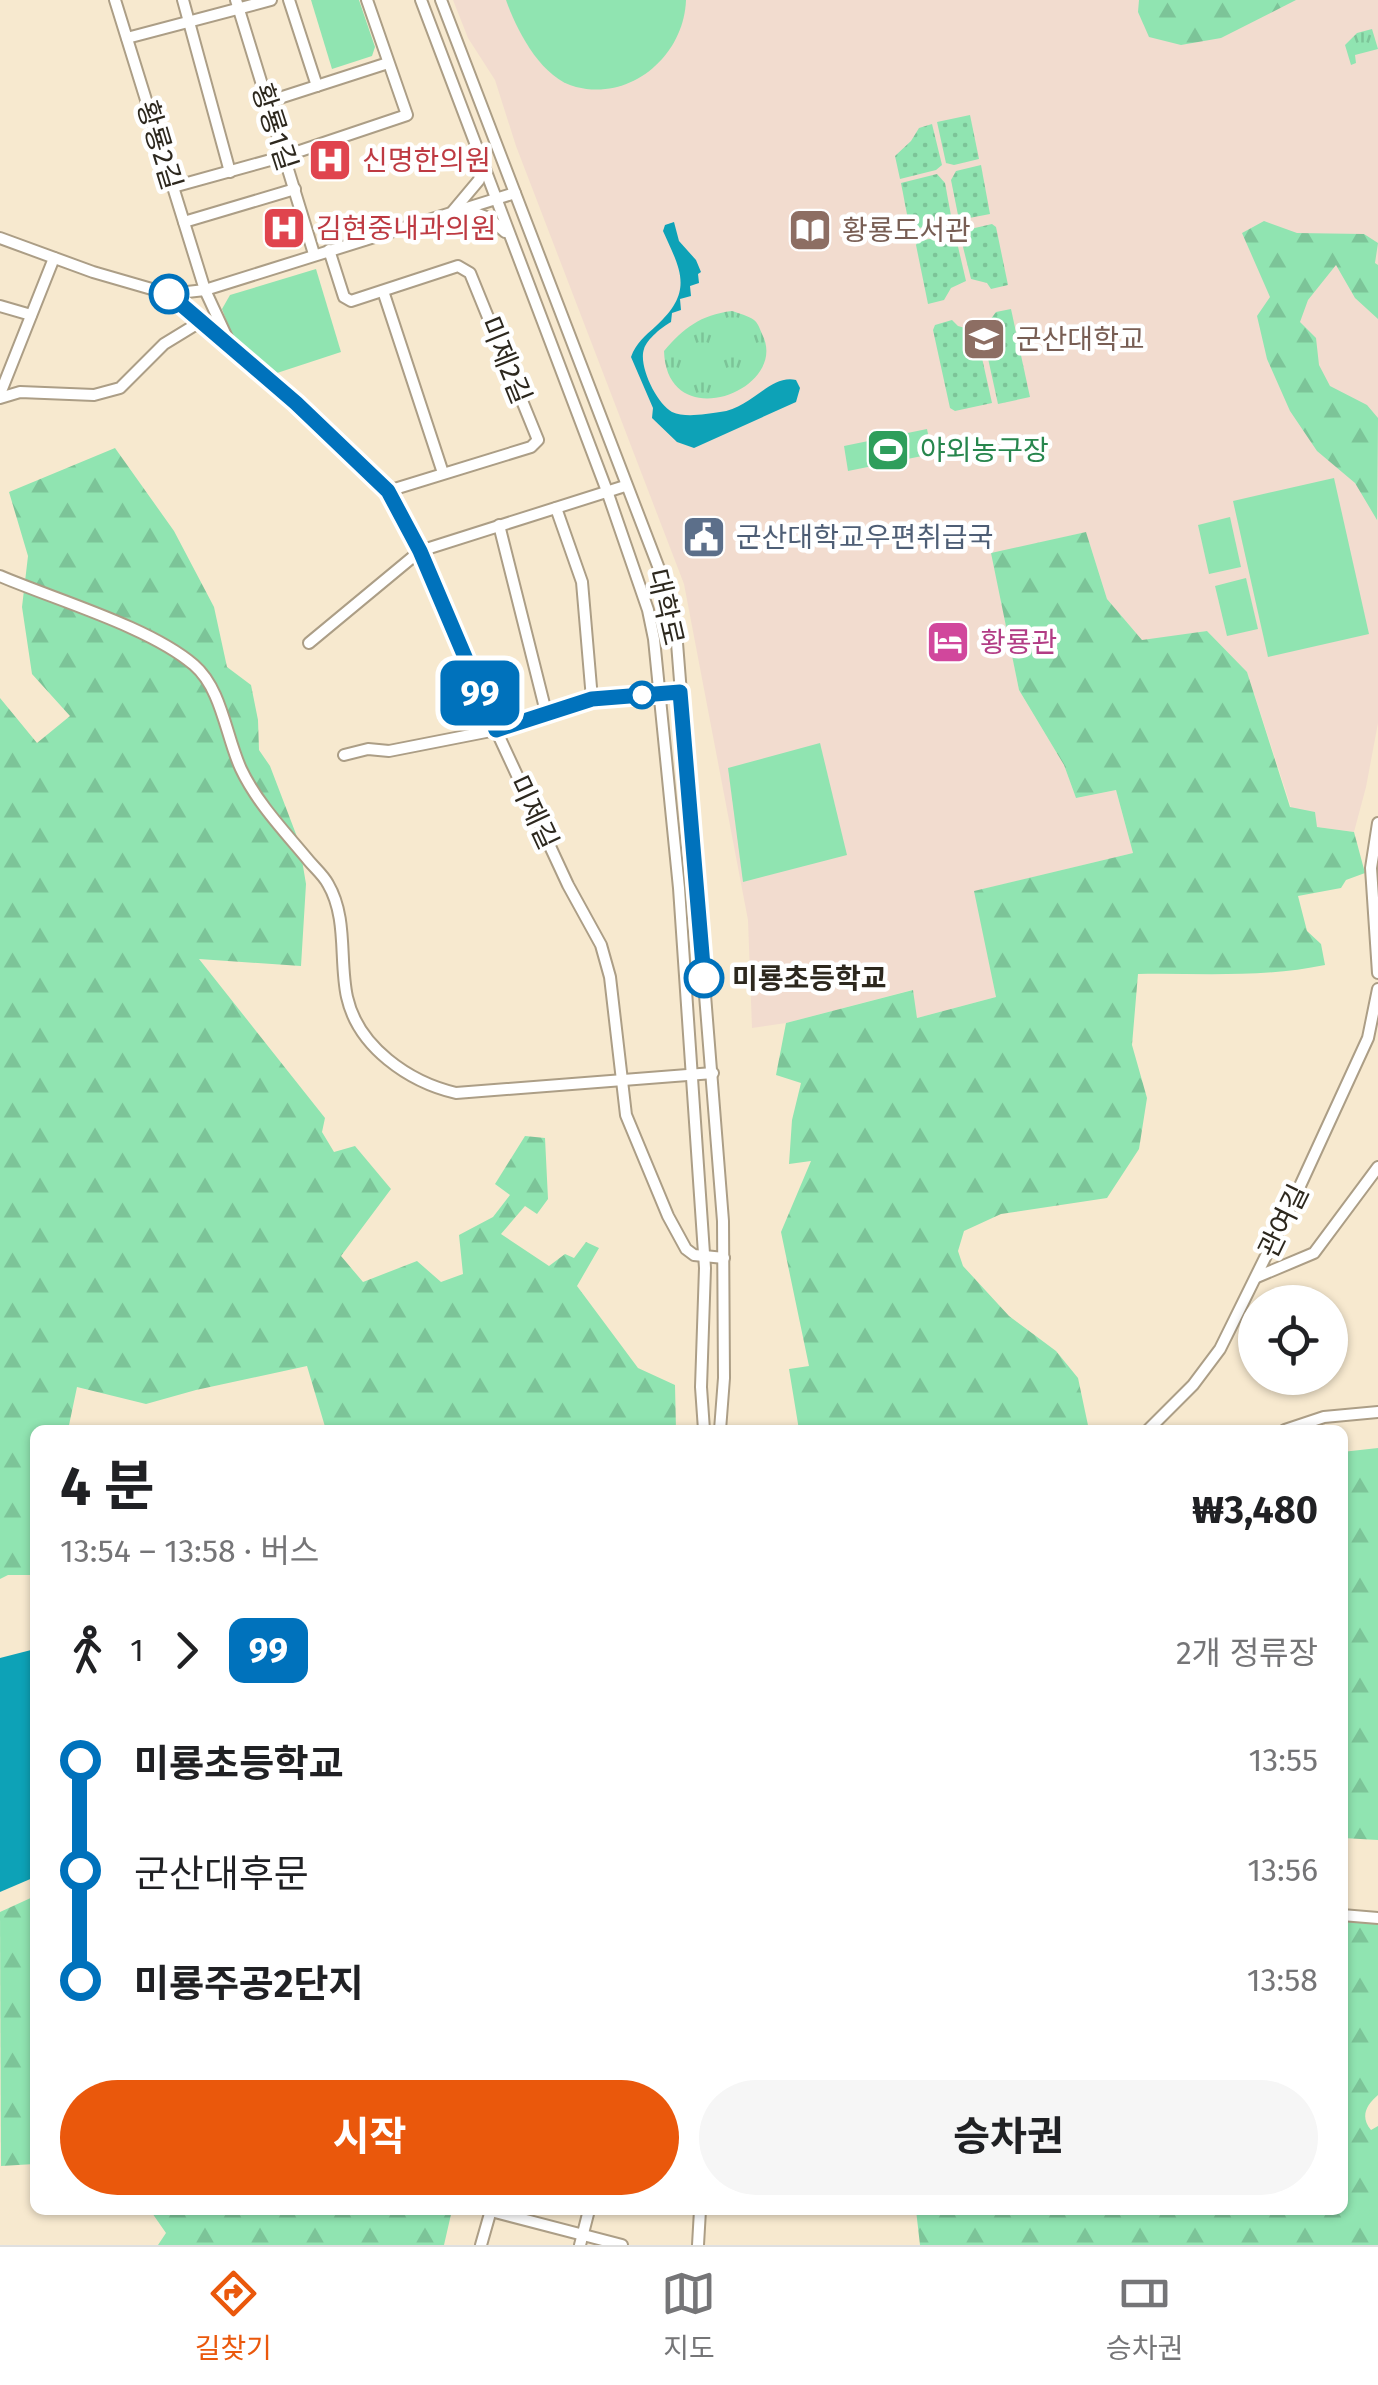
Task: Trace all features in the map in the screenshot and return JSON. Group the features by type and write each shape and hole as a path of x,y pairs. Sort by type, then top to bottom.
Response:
{"street":[{"name":"황룡2길","path":"115,0 206,290"},
{"path":"183,0 230,172"},
{"path":"127,38 190,24 237,4 271,0"},
{"path":"288,0 317,86"},
{"path":"174,187 285,156 407,115 367,0"},
{"name":"대학로","path":"421,0 648,610 679,888 705,1256 704,1425"},
{"name":"대학로","path":"441,0 670,606 677,643 713,1073 724,1258 720,1425"},
{"name":"황룡1길","path":"237,4 314,254"},
{"path":"267,102 388,62"},
{"path":"458,210 479,180 482,162"},
{"path":"184,222 295,190"},
{"path":"0,238 169,294 206,290 516,193"},
{"path":"458,210 489,218 510,238"},
{"name":"미제2길","path":"329,250 344,297 351,301 458,266 470,273 538,440 531,447 388,491"},
{"path":"0,396 54,258"},
{"name":"미제길","path":"206,290 230,344 388,491 420,551 496,730 568,885 601,944 610,976 631,1130 678,1238 694,1254 705,1256"},
{"path":"383,291 443,473"},
{"path":"169,294 230,344"},
{"path":"0,306 31,316"},
{"path":"0,396 20,392 94,395 120,388 164,344 200,322"},
{"path":"308,643 420,551 625,486"},
{"path":"556,508 582,582 592,699"},
{"path":"499,525 546,712"},
{"path":"0,576 152,637 197,667 216,700 241,770 264,808 330,886 343,941 347,999 368,1040 394,1065 431,1087 456,1092 713,1073"},
{"path":"344,756 368,749 389,752 496,730 592,699 680,692"},
{"path":"1378,823 1371,868 1378,973"},
{"name":"관여길","path":"1153,1425 1193,1385 1220,1349 1368,1038 1378,989"},
{"path":"1256,1277 1314,1253 1378,1167"},
{"path":"705,1256 724,1258"},
{"path":"1300,1425 1324,1417 1378,1412"},
{"path":"1348,1916 1378,1918"},
{"path":"482,2245 490,2215"},
{"path":"506,2215 582,2240 622,2245"},
{"path":"582,2240 588,2215"},
{"path":"698,2245 700,2215"}],"shaded area":[{"name":"군산대학교","path":"453,0 1378,0 1378,723 1354,832 1317,827 1291,807 1247,672 1207,631 1143,641 1107,599 1086,532 992,554 1019,690 1064,765 1076,798 1116,790 1133,853 975,891 996,997 917,1018 912,990 752,1028 748,920 684,584 516,146 495,80 468,38"}],"green space":[{"path":"311,0 359,0 375,47 372,56 332,69"},
{"path":"506,0 686,0 676,39 665,55 635,80 597,90 563,82 541,64"},
{"path":"1139,0 1296,0 1221,38 1181,45 1149,37 1138,12"},
{"path":"1372,29 1378,49 1355,55 1356,63 1351,65 1345,45 1357,33"},
{"path":"970,115 979,159 946,163 937,122"},
{"path":"932,124 942,165 900,179 895,156 919,128"},
{"path":"981,165 990,214 959,220 951,180 956,171"},
{"path":"937,174 945,183 952,221 910,230 901,183"},
{"path":"1264,221 1297,233 1364,234 1378,243 1378,319 1355,298 1336,265 1308,300 1300,322 1316,338 1319,365 1330,386 1367,405 1378,418 1377,520 1355,483 1317,451 1290,411 1267,359 1257,316 1270,297 1242,233"},
{"path":"992,224 996,227 1008,285 991,289 987,283 971,279 960,235 962,231"},
{"path":"952,235 966,281 951,288 944,300 928,304 916,245 918,241"},
{"path":"316,269 341,352 277,373 233,338 222,309 230,295"},
{"path":"1011,309 1030,397 998,404 982,331 996,312"},
{"path":"732,311 752,319 760,328 766,354 759,372 745,386 725,396 704,398 685,393 670,378 664,351 694,324"},
{"path":"952,320 976,331 992,403 955,411 950,408 933,330 935,325"},
{"name":"야외농구장","path":"927,429 932,454 848,471 844,446"},
{"path":"115,448 174,531 214,607 227,667 251,685 259,750 270,766 299,842 306,884 301,966 199,959 325,1118 322,1132 334,1152 355,1146 391,1189 341,1256 363,1282 417,1261 441,1282 463,1274 459,1235 493,1217 510,1195 495,1184 525,1136 545,1138 548,1199 537,1214 525,1206 501,1234 549,1266 565,1254 574,1258 586,1242 599,1248 577,1286 638,1368 675,1385 676,1425 325,1425 307,1366 146,1404 77,1387 69,1425 30,1425 30,1575 0,1579 0,698 37,743 70,716 32,674 22,607 28,556 9,492"},
{"path":"1334,478 1369,634 1268,657 1233,501"},
{"path":"1230,517 1241,567 1209,574 1198,525"},
{"path":"1086,532 1107,599 1142,640 1207,631 1247,672 1290,807 1315,812 1317,827 1354,832 1365,873 1346,880 1341,888 1298,896 1307,931 1321,944 1325,965 1255,973 1138,974 1132,1045 1147,1098 1139,1149 1107,1198 1001,1214 964,1231 958,1251 963,1266 1009,1316 1056,1351 1078,1378 1088,1425 798,1425 789,1369 809,1366 781,1232 811,1161 789,1164 792,1120 801,1083 776,1075 786,1023 913,990 917,1018 996,997 974,891 1133,853 1116,790 1076,798 1064,765 1019,690 991,553"},
{"path":"1246,578 1258,629 1227,636 1215,586"},
{"path":"820,743 847,855 743,882 728,768"},
{"path":"1378,1448 1378,1840 1348,1838 1348,1451"},
{"path":"30,1898 30,2164 1,2166 0,1912"},
{"path":"1348,1918 1378,1921 1378,2095 1365,2116 1371,2130 1378,2126 1378,2245 920,2245 917,2215 1348,2215"},
{"path":"153,2215 451,2215 444,2245 158,2245 166,2233"}],"water":[{"path":"674,222 679,241 701,272 699,283 690,286 691,296 680,299 681,310 672,313 671,322 651,337 644,349 646,374 660,401 677,414 702,414 731,410 778,382 796,380 800,388 796,402 694,448 677,442 652,418 653,408 631,357 641,340 668,314 680,291 679,269 663,231 665,225"},
{"path":"30,1650 30,1879 0,1892 0,1658"}],"bus line":[{"name":"99","path":"169,294 296,403 388,491 420,551 496,730 592,699 680,692 704,978"}],"place":[{"name":"신명한의원","path":"330,160"},
{"name":"김현중내과의원","path":"284,228"},
{"name":"황룡도서관","path":"810,230"},
{"name":"군산대학교","path":"984,339"},
{"name":"야외농구장","path":"888,450"},
{"name":"군산대학교우편취급국","path":"704,537"},
{"name":"황룡관","path":"948,642"},
{"name":"미룡초등학교","path":"704,978"}]}
